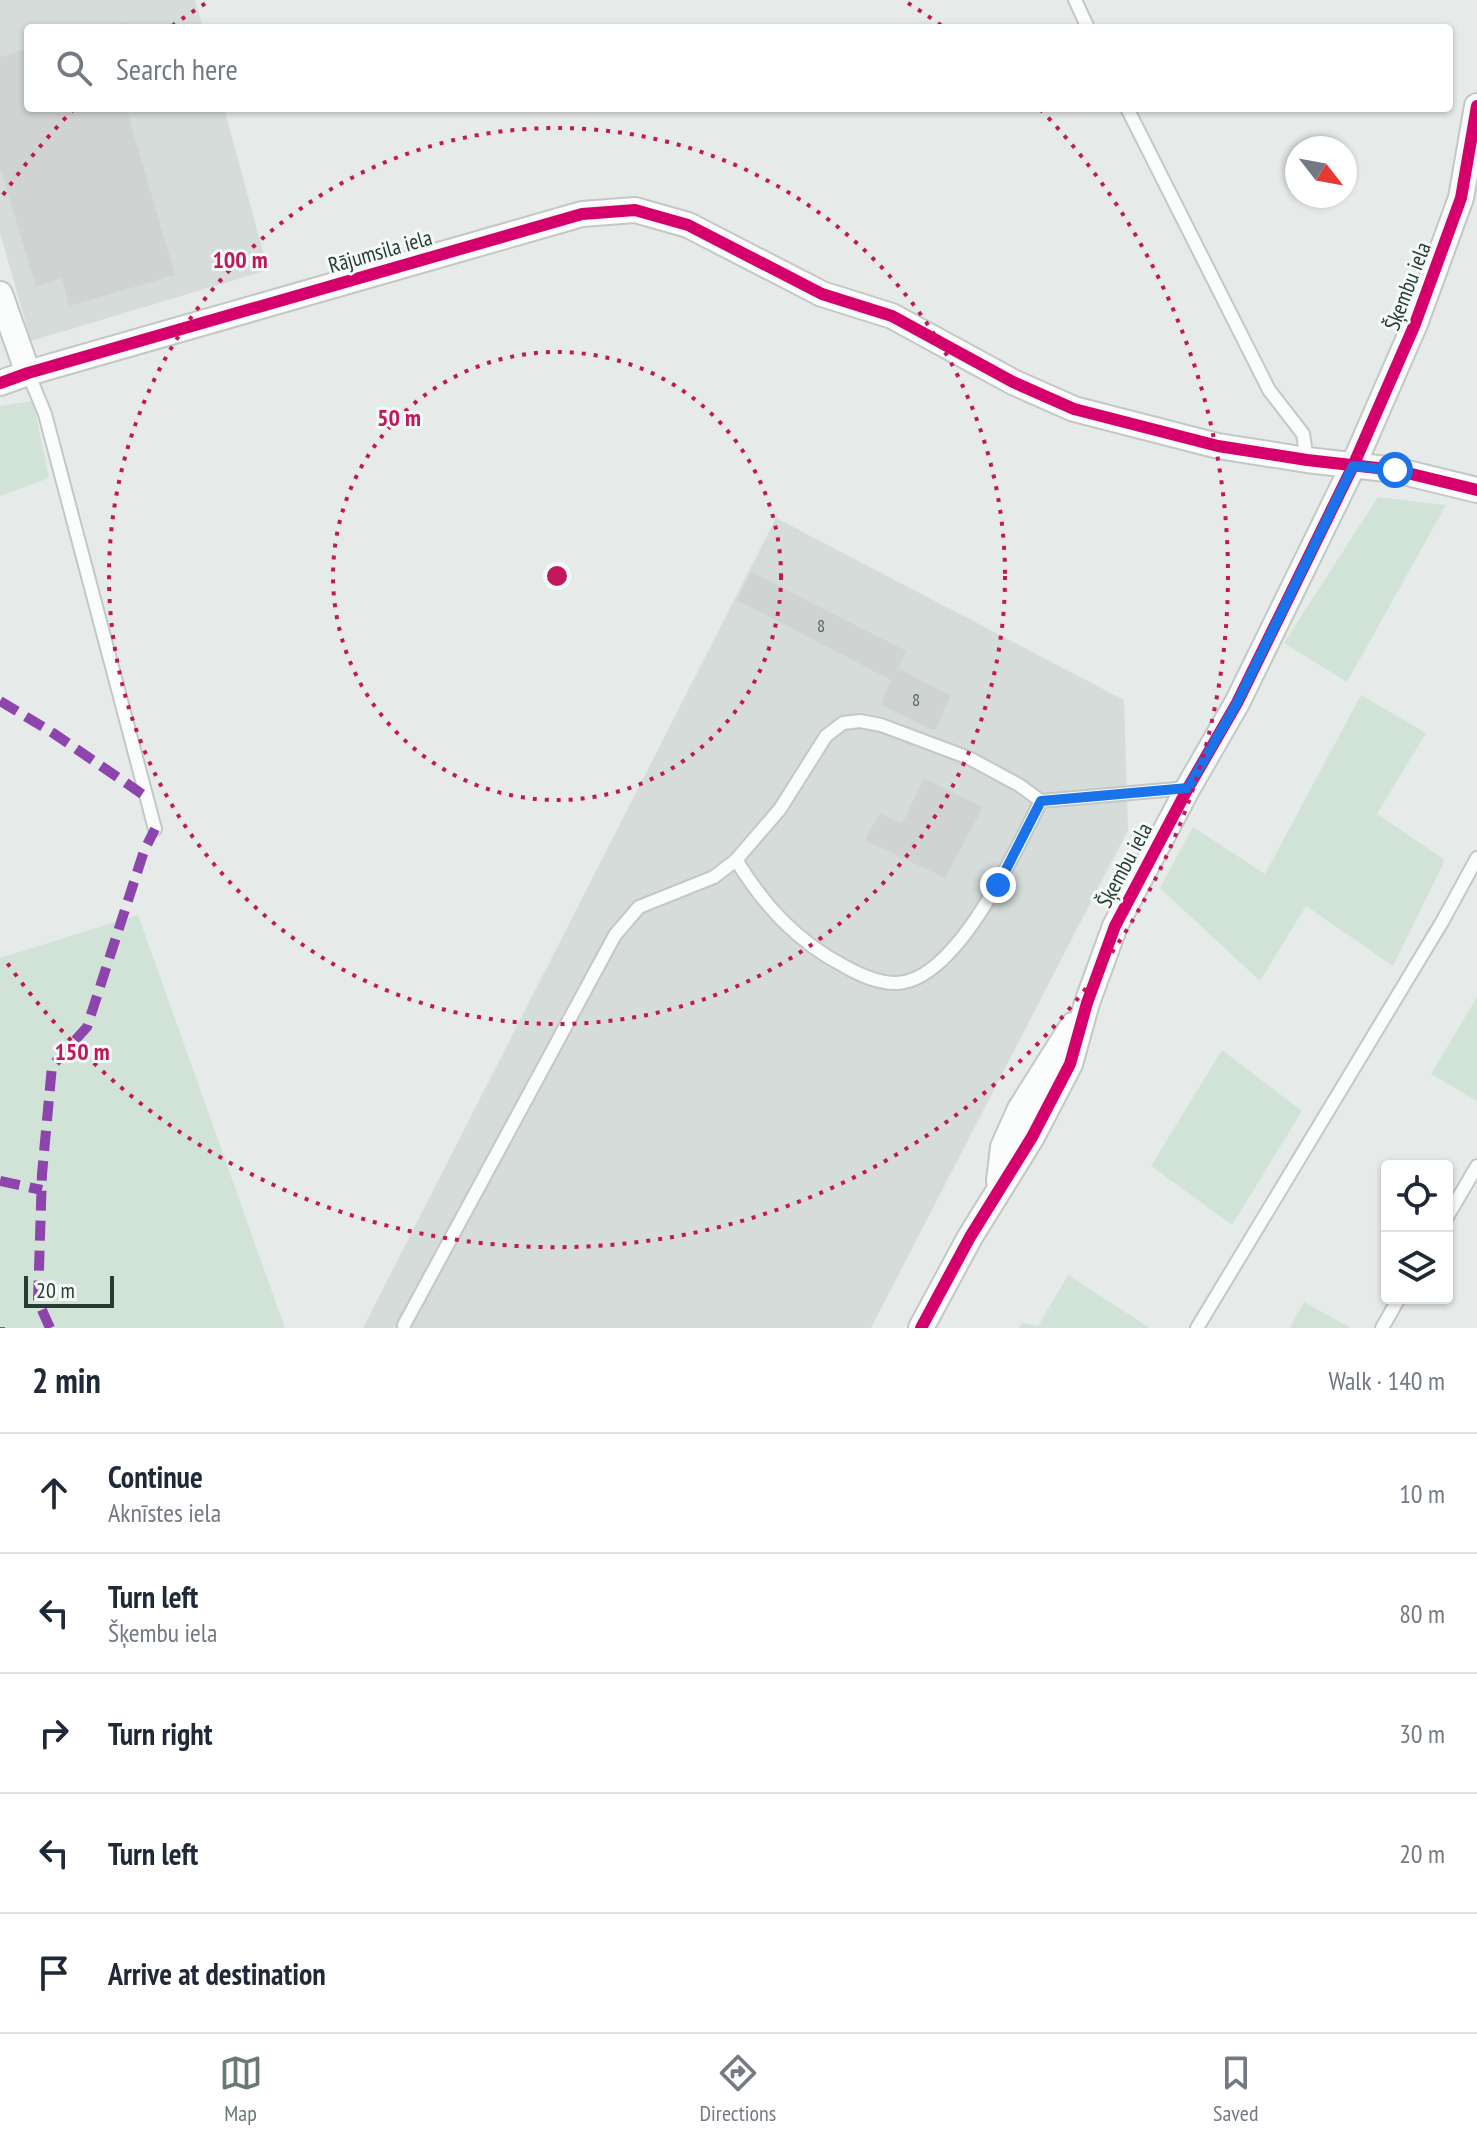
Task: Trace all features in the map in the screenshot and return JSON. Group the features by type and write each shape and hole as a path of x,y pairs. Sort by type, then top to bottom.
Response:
{"street":[{"name":"Šķembu iela","path":"921,1328 970,1237 1032,1137 1070,1064 1087,1003 1115,926 1237,703 1353,466 1415,324 1461,198 1477,106"},
{"name":"Rājumsila iela","path":"0,383 582,214 635,210 688,225 822,294 892,316 1013,382 1074,409 1218,446 1307,460"},
{"path":"0,294 28,373"},
{"path":"1307,460 1395,470 1477,490"}],"lane":[{"path":"1075,0 1086,24"},
{"path":"1129,112 1269,390 1303,434 1307,460"},
{"path":"28,373 45,414 155,829"},
{"path":"404,1325 615,935 639,907 714,877 736,860 780,809 826,736 843,723 860,721 881,725 969,758 1019,785 1041,801 1188,788"},
{"path":"736,860 759,896 790,930 827,958 868,979 898,983 918,977 934,967 956,946 998,885 1041,801"},
{"path":"1197,1328 1442,922 1477,858"},
{"path":"1453,1207 1477,1166"},
{"path":"1382,1328 1396,1304"}],"shaded area":[{"path":"0,0 195,0 202,24 24,24 24,112 225,112 268,270 31,341 0,233"},
{"path":"776,518 1124,700 1128,830 871,1328 363,1328"}],"green space":[{"path":"33,401 49,478 0,496 0,406"},
{"path":"1378,497 1446,505 1347,682 1284,643"},
{"path":"1361,695 1426,733 1377,814 1445,860 1393,966 1306,906 1260,981 1160,888 1193,827 1265,874"},
{"path":"138,915 285,1328 0,1328 0,958"},
{"path":"1477,997 1477,1101 1431,1074"},
{"path":"1222,1050 1302,1111 1232,1225 1151,1166"},
{"path":"1068,1275 1150,1328 1019,1328 1022,1323 1038,1326"},
{"path":"1304,1302 1351,1328 1290,1328"}],"building":[{"path":"24,50 24,112 127,112 175,275 69,306 62,278 36,287 0,167 0,57"},
{"path":"751,572 906,651 898,668 951,696 934,731 881,705 891,680 737,600"},
{"path":"924,778 983,807 945,878 865,840 880,813 902,824"}],"marked path":[{"path":"0,701 148,798"},
{"path":"50,1328 38,1301 42,1174 52,1066 87,1027 144,851 155,829"},
{"path":"0,1181 42,1190"}],"cycle path":[{"path":"921,1328 970,1237 1032,1137 1070,1064 1087,1003 1115,926 1237,703 1353,466 1415,324 1461,198 1477,106"},
{"path":"0,383 582,214 635,210 688,225 822,294 892,316 1013,382 1074,409 1218,446 1395,470 1477,490"}],"route":[{"path":"998,885 1041,801 1188,788 1237,703 1353,466 1395,470"}]}
